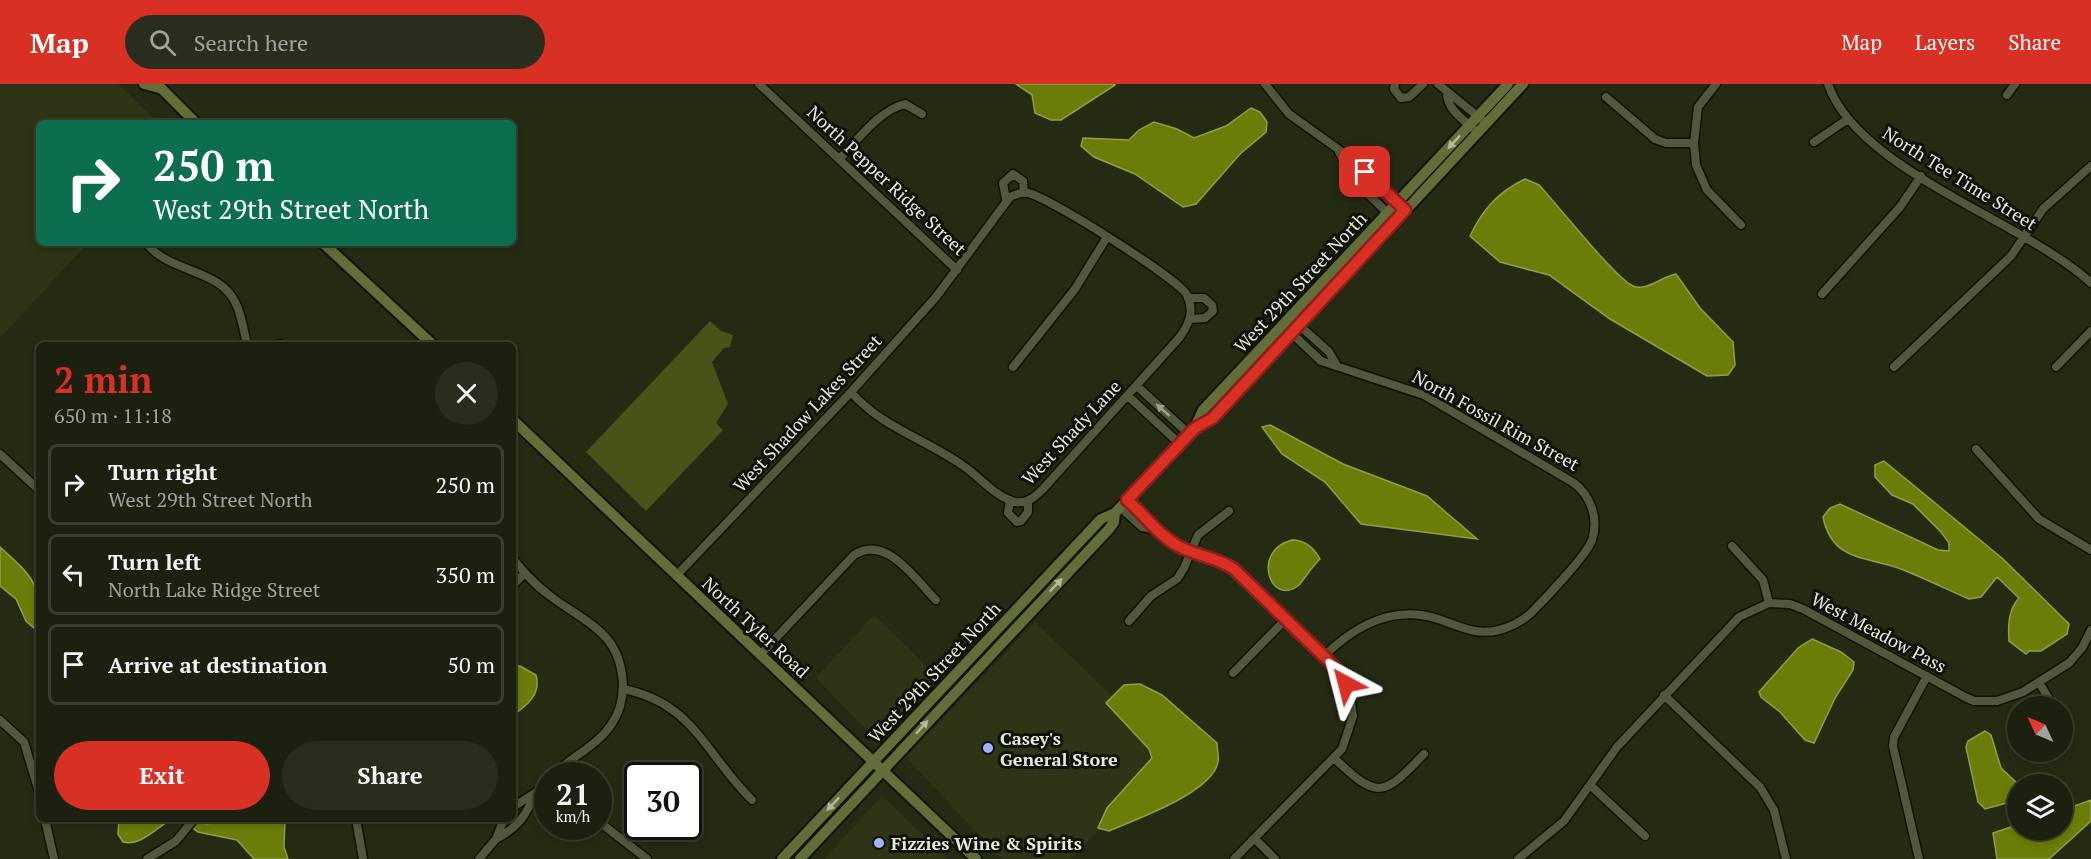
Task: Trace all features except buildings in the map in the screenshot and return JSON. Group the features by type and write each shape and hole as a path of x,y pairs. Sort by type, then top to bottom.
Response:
{"main road":[{"path":"144,84 158,86 193,120"},
{"name":"West 29th Street North","path":"1483,120 1508,84"},
{"name":"West 29th Street North","path":"1192,431 1213,418 1300,325 1401,206 1483,120 1523,84"},
{"name":"West 29th Street North","path":"782,859 1101,519 1121,507 1192,431 1203,410 1286,321 1391,217"},
{"path":"326,246 430,342"},
{"name":"North Tyler Road","path":"516,423 976,859"},
{"name":"West 29th Street North","path":"800,859 1109,529 1121,507"},
{"path":"984,644 992,652"}],"street":[{"name":"North Pepper Ridge Street","path":"759,84 957,270 1006,199 1003,183 1013,174 1023,180 1024,193"},
{"path":"1265,84 1289,114 1338,149 1401,206"},
{"path":"1395,84 1394,89 1401,98 1409,97 1423,84"},
{"path":"1438,84 1447,92 1455,95 1483,120"},
{"path":"1716,84 1698,107 1694,143 1696,165 1707,190 1741,225"},
{"name":"North Tee Time Street","path":"1828,84 1848,119 1874,146 2057,257 2091,283"},
{"path":"2007,95 2015,84"},
{"path":"1447,92 1447,101 1474,129"},
{"path":"1606,97 1655,139 1666,143 1694,143"},
{"path":"840,158 883,114 905,104 922,114"},
{"path":"1814,142 1848,119"},
{"path":"1338,149 1354,181 1391,217"},
{"path":"1894,367 2004,263 2043,209 2091,166"},
{"path":"1822,294 1900,207 1921,176"},
{"path":"1006,199 1024,193 1038,196 1107,237 1183,289 1188,298 1190,319 1179,338 1137,386 1192,431"},
{"path":"1013,367 1075,289 1107,237"},
{"path":"149,246 158,257 223,285 237,305 246,342"},
{"name":"West Shadow Lakes Street","path":"677,575 851,392 957,270"},
{"path":"1188,298 1204,298 1212,305 1213,311 1205,318 1190,319"},
{"path":"1286,321 1300,325 1329,352 1337,366"},
{"name":"North Fossil Rim Street","path":"1286,321 1292,334 1321,361 1424,395 1582,488 1593,508 1594,524 1589,546 1530,614 1515,624 1499,630 1481,632 1463,630 1417,614 1384,617 1371,620 1345,635 1324,656"},
{"path":"2056,367 2091,331"},
{"path":"1310,350 1318,342"},
{"name":"West Shady Lane","path":"1010,500 1008,513 1017,522 1021,521 1028,512 1028,501 1137,386"},
{"path":"851,392 862,405 886,423 961,464 1010,500 1028,501"},
{"path":"1128,396 1180,444"},
{"path":"1976,449 2039,519 2091,550"},
{"path":"0,454 36,487"},
{"path":"1121,507 1142,527 1153,529 1190,552 1225,563 1324,656 1346,684 1353,716 1342,749 1234,859"},
{"path":"1129,621 1151,597 1177,579 1206,526 1229,511"},
{"path":"1518,859 1564,821 1617,747 1728,626 1748,611 1769,603 1763,580 1732,546"},
{"path":"761,654 862,549 872,548 885,551 936,600"},
{"path":"516,562 547,594 599,630 607,639 622,673 623,689 620,707 611,725 571,762"},
{"path":"516,582 525,573"},
{"name":"West Meadow Pass","path":"1769,603 1790,604 1803,609 1965,697 1984,702 2010,698 2069,663 2082,648 2091,629"},
{"path":"1233,673 1286,619"},
{"path":"1919,859 1893,746 1894,737 1927,676"},
{"path":"2039,682 2047,696"},
{"path":"623,689 646,693 680,713 732,780 752,800"},
{"path":"1664,695 1760,787 1774,810 1786,859"},
{"path":"0,720 24,742 36,782"},
{"path":"1334,758 1360,783 1377,789 1398,782 1424,754"},
{"path":"1590,785 1645,836"},
{"path":"516,805 534,794"},
{"path":"496,839 512,831 528,811 534,796"},
{"path":"46,822 54,859"},
{"path":"147,859 158,857 176,841 192,822"},
{"path":"357,822 363,859"},
{"path":"479,859 496,839 503,822"},
{"path":"612,831 647,859"},
{"path":"1255,839 1275,859"}],"shaded area":[{"path":"0,84 118,84 156,120 36,120 36,246 85,246 0,338"},
{"path":"1016,84 1115,85 1061,120 1051,120 1035,113 1032,95"},
{"path":"1251,108 1260,112 1267,122 1266,132 1240,154 1196,204 1183,207 1135,174 1094,157 1081,146 1083,138 1129,140 1139,130 1154,122 1177,129 1194,138 1226,126"},
{"path":"1525,179 1539,185 1600,256 1633,286 1643,287 1676,274 1700,308 1733,342 1735,365 1728,375 1707,376 1610,319 1549,275 1500,262 1470,236 1492,202"},
{"path":"710,321 721,331 733,335 730,347 724,348 712,362 728,404 716,423 723,430 646,511 586,452"},
{"path":"1270,425 1343,464 1427,496 1477,539 1361,524 1325,482 1282,454 1262,427"},
{"path":"1884,461 2003,559 2069,624 2067,634 2041,651 2029,651 2026,654 2009,641 2011,613 2019,598 1997,577 1981,597 1969,599 1901,569 1853,555 1834,542 1823,517 1830,508 1840,504 1938,550 1949,551 1949,543 1941,532 1913,504 1892,495 1875,477 1875,465"},
{"path":"1292,540 1309,545 1320,559 1299,585 1289,590 1280,589 1273,584 1268,565 1271,555 1279,546"},
{"path":"0,547 30,577 34,586 36,631 26,621 16,599 0,586"},
{"path":"874,615 939,678 882,734 871,734 816,678"},
{"path":"1035,622 1171,753 1071,859 1001,859 906,757"},
{"path":"1812,639 1841,652 1854,662 1853,670 1835,698 1814,743 1805,740 1780,712 1761,697 1759,692 1798,648"},
{"path":"520,666 536,675 537,688 528,703 516,713 516,667"},
{"path":"1140,684 1162,695 1217,743 1218,762 1213,773 1188,794 1154,812 1109,831 1098,828 1107,808 1152,758 1149,749 1106,703 1124,685"},
{"path":"1985,731 1991,735 2001,768 2007,774 2007,803 1985,809 1978,802 1966,747 1968,741"},
{"path":"882,796 948,859 824,859"},
{"path":"2091,800 2091,821 2073,837 2073,806"},
{"path":"119,822 168,822 136,842 123,842 118,834"},
{"path":"184,822 206,824 212,822 285,822 284,847 288,859 254,859 237,840 198,832"},
{"path":"2007,828 2007,840 2070,840 2049,859 1997,859 1993,833"}],"place":[{"name":"Casey's General Store","path":"988,748"},
{"name":"Fizzies Wine & Spirits","path":"879,843"}],"route":[{"path":"1346,684 1338,670 1234,569 1225,563 1179,547 1153,529 1149,519 1127,500 1195,428 1213,418 1405,210 1365,172"}]}
